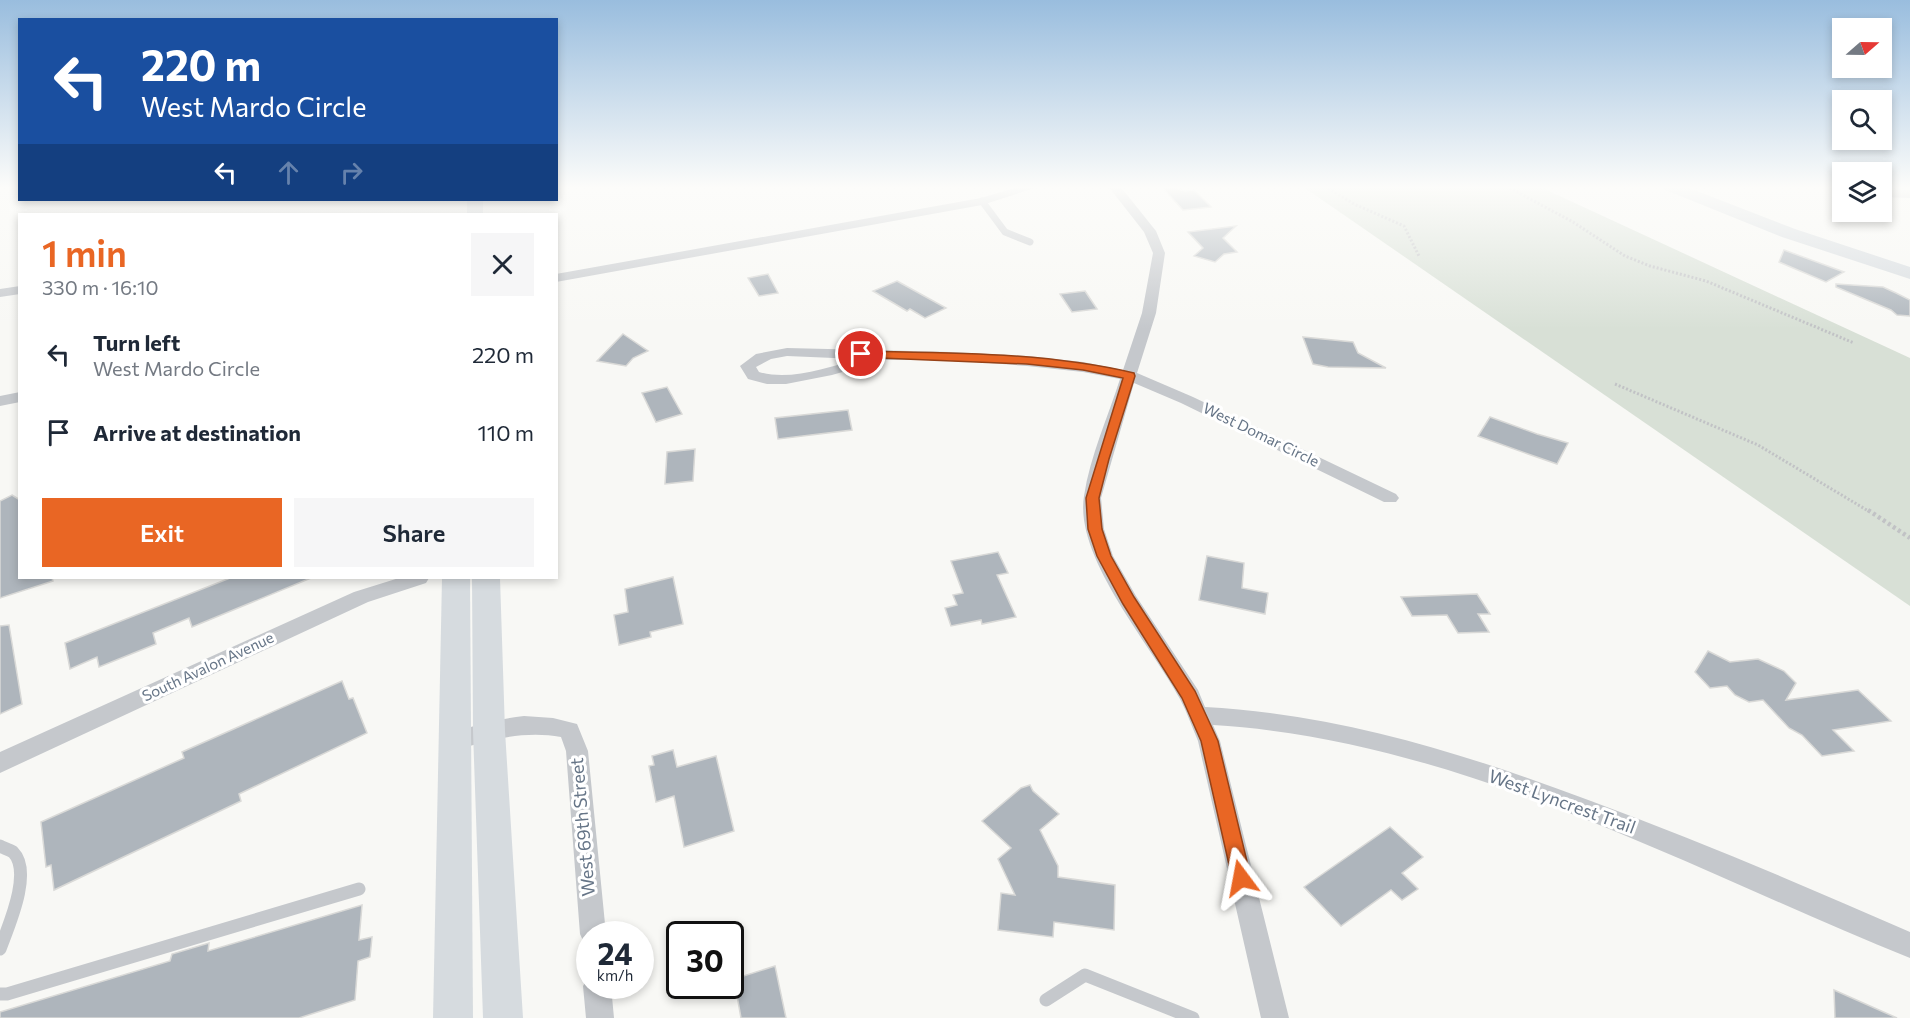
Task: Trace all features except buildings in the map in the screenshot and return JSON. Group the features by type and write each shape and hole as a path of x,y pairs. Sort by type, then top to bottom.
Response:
{"main road":[{"path":"1789,234 1910,273"},
{"path":"453,1018 456,579"},
{"path":"486,579 489,731 503,1018"}],"street":[{"path":"558,278 802,234"},
{"path":"1151,234 1159,253 1149,313 1102,459 1092,498 1095,529 1104,556 1123,591 1190,696 1209,741 1275,1018"},
{"path":"0,293 18,290"},
{"path":"787,351 884,356 778,381 763,381 753,377 748,371 748,366 754,360 787,351"},
{"name":"West Domar Circle","path":"884,356 951,356 1027,361 1083,367 1130,376 1187,400 1390,498"},
{"path":"0,401 18,397"},
{"name":"South Avalon Avenue","path":"0,763 361,597 416,579"},
{"name":"West Lyncrest Trail","path":"1198,715 1233,716 1339,732 1423,753 1615,820 1910,945"},
{"name":"West 69th Street","path":"455,741 514,725 544,724 569,730 577,751 592,921"},
{"path":"598,999 600,1018"}],"lane":[{"path":"1009,234 1030,242"},
{"path":"0,846 14,852 22,866 19,894 0,949"},
{"path":"0,994 7,994 359,889"},
{"path":"1046,1000 1085,975 1193,1018"}],"path":[{"path":"1408,234 1419,256"},
{"path":"1591,234 1625,256 1650,266 1706,281 1854,342"},
{"path":"1615,384 1758,445 1845,495 1910,538"}],"shaded area":[{"path":"1371,234 1641,234 1910,358 1910,606"}],"route":[{"path":"861,354 1027,361 1083,367 1130,376 1102,459 1092,498 1095,529 1104,556 1128,600 1190,696 1209,741 1241,878"}]}
